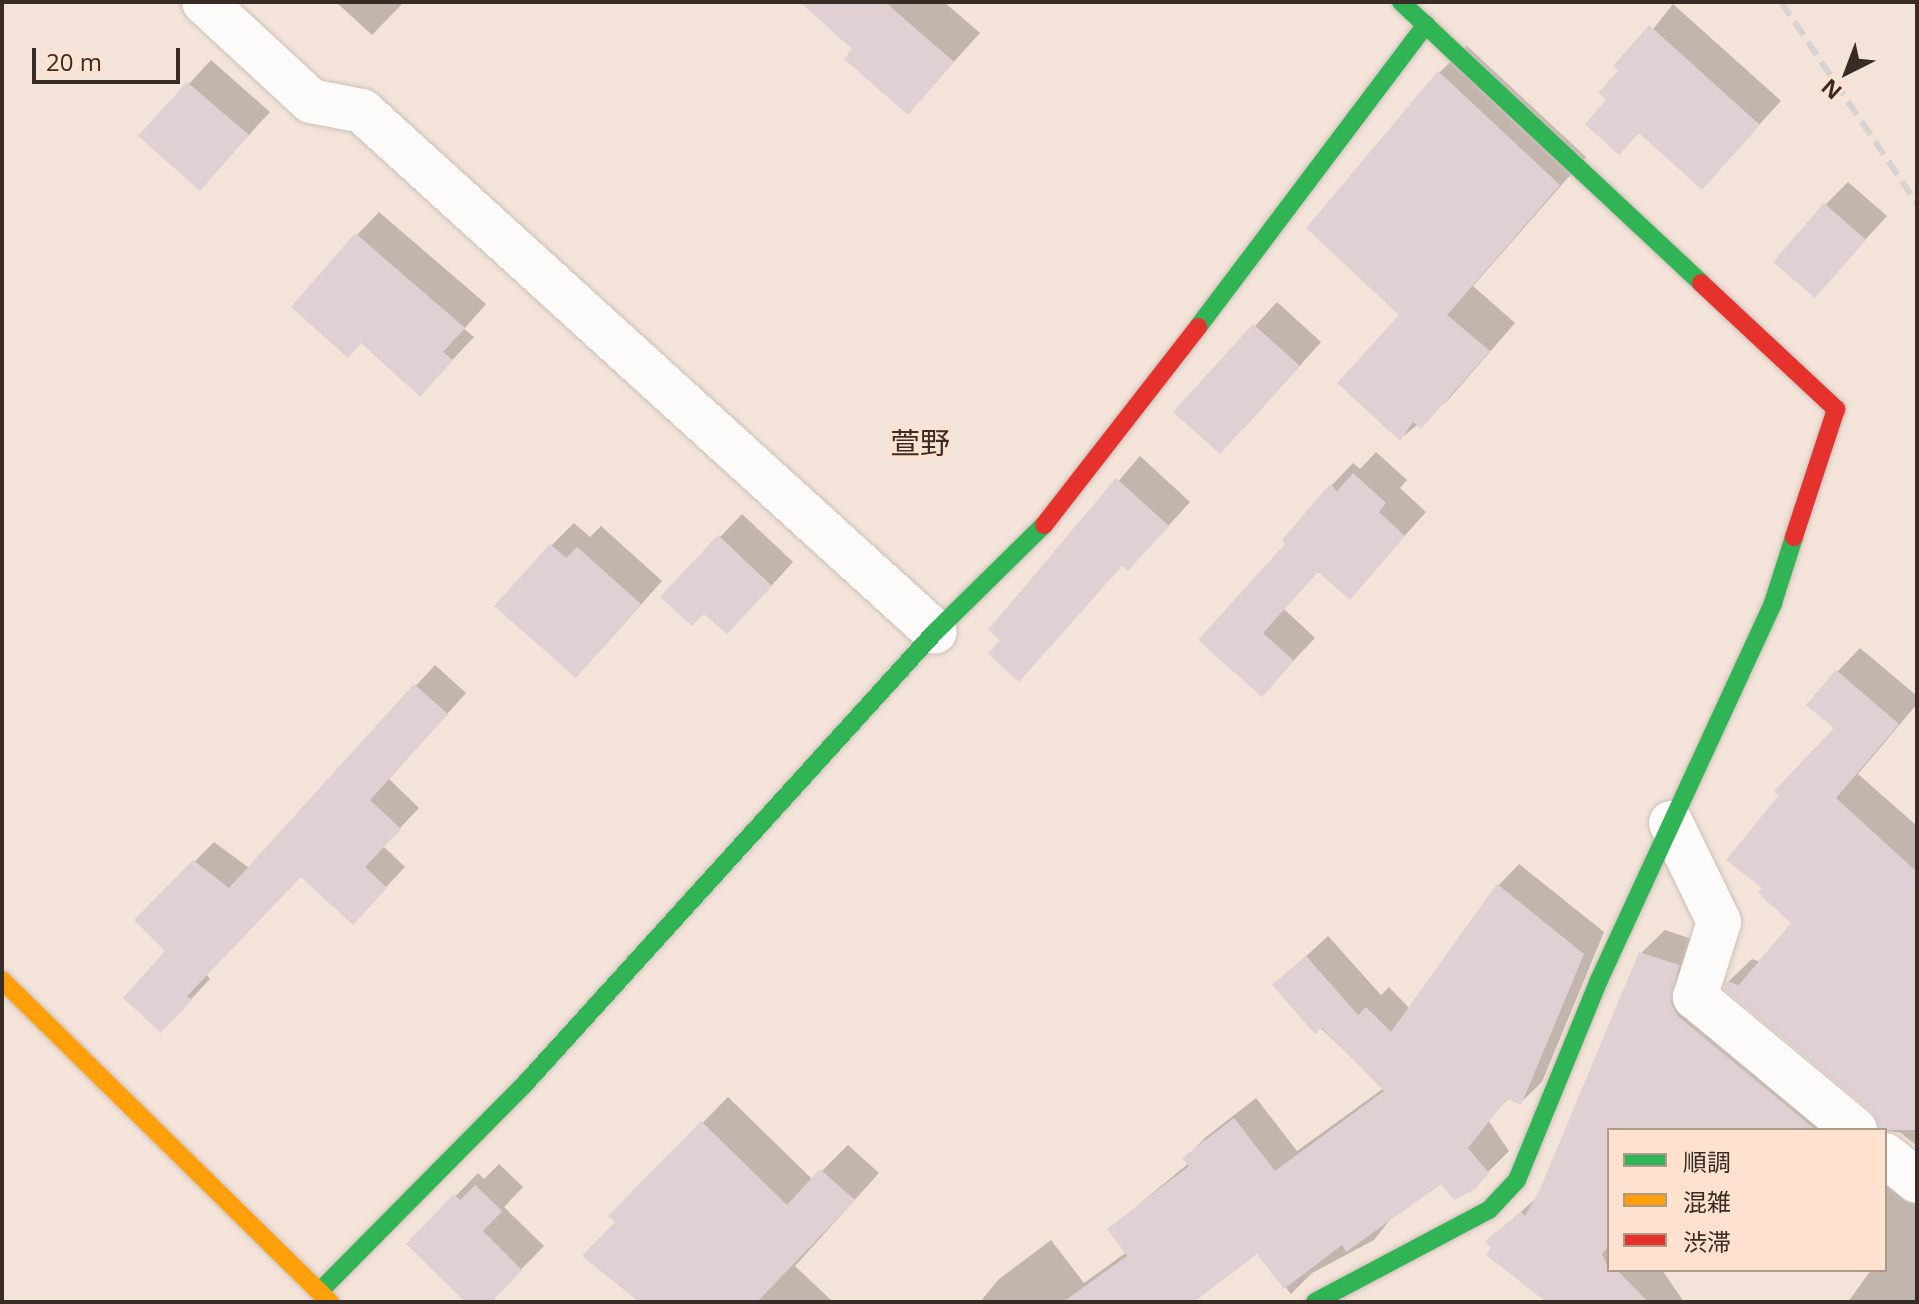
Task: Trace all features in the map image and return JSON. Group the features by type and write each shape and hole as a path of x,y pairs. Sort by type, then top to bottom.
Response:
{"street":[{"path":"204,2 311,101 362,111 935,632"},
{"path":"1315,1302 1489,1210 1517,1180 1599,980 1773,603 1836,409 1401,2"},
{"path":"2,980 325,1297 523,1086 935,632 1061,509 1426,24"},
{"path":"1671,823 1719,922 1695,997 1853,1128"},
{"path":"1887,1157 1917,1181"}],"building":[{"path":"800,2 885,2 954,62 908,115 844,59 852,49"},
{"path":"1649,25 1760,125 1702,190 1639,133 1619,155 1585,124 1606,100 1598,93 1618,71 1613,66"},
{"path":"1438,71 1560,185 1447,315 1490,351 1421,429 1413,422 1400,441 1337,383 1399,315 1306,228"},
{"path":"187,82 249,135 200,191 138,136"},
{"path":"1824,203 1866,240 1815,298 1773,262"},
{"path":"355,233 465,328 443,352 453,360 420,397 361,343 348,358 291,307"},
{"path":"1253,324 1300,366 1220,454 1173,412"},
{"path":"1353,473 1386,503 1379,512 1405,536 1350,600 1318,572 1263,633 1294,661 1262,697 1198,640 1285,544 1282,540 1330,484 1337,491"},
{"path":"1116,478 1169,526 1128,571 1122,566 1019,682 988,654 1000,640 988,630"},
{"path":"718,535 772,586 727,634 704,614 692,626 660,597"},
{"path":"550,544 566,558 577,547 641,604 576,678 494,606"},
{"path":"1836,670 1899,724 1836,798 1917,872 1917,1130 1878,1128 1871,1111 1724,989 1726,981 1739,985 1791,923 1758,893 1762,888 1726,860 1779,795 1774,791 1834,728 1806,705"},
{"path":"414,684 448,714 370,800 401,829 365,867 387,888 353,925 301,877 187,996 192,1000 161,1033 123,998 165,951 134,920 193,860 229,888"},
{"path":"1497,884 1584,954 1521,1105 1507,1099 1468,1148 1489,1173 1474,1190 1454,1200 1441,1184 1346,1252 1342,1245 1284,1289 1257,1254 1194,1302 1063,1302 1127,1256 1107,1229 1189,1166 1182,1158 1234,1118 1275,1171 1384,1091 1322,1028 1315,1034 1272,985 1306,956 1358,1015 1366,1007 1391,1032"},
{"path":"1639,952 1679,965 1671,1003 1678,1016 1814,1128 1607,1128 1607,1248 1602,1254 1607,1272 1619,1272 1648,1302 1546,1302 1486,1255 1491,1248 1485,1241 1521,1212 1525,1216 1540,1189"},
{"path":"701,1121 787,1205 820,1169 855,1200 757,1302 639,1302 582,1256 615,1222 608,1216"},
{"path":"475,1185 502,1211 483,1231 522,1270 492,1302 465,1302 406,1244 454,1194 460,1200"}],"railway":[{"path":"1781,2 1917,204"}],"traffic: fast":[{"path":"1401,2 1701,283"},
{"path":"1198,327 1426,24"},
{"path":"320,1291 523,1086 935,632 1044,525"},
{"path":"1315,1302 1489,1210 1517,1180 1599,980 1773,603 1794,537"}],"traffic: slow":[{"path":"2,980 330,1302"}],"traffic: jam":[{"path":"1701,283 1836,409 1794,537"},
{"path":"1044,525 1198,327"}],"district":[{"name":"萱野","path":"920,443"}]}
